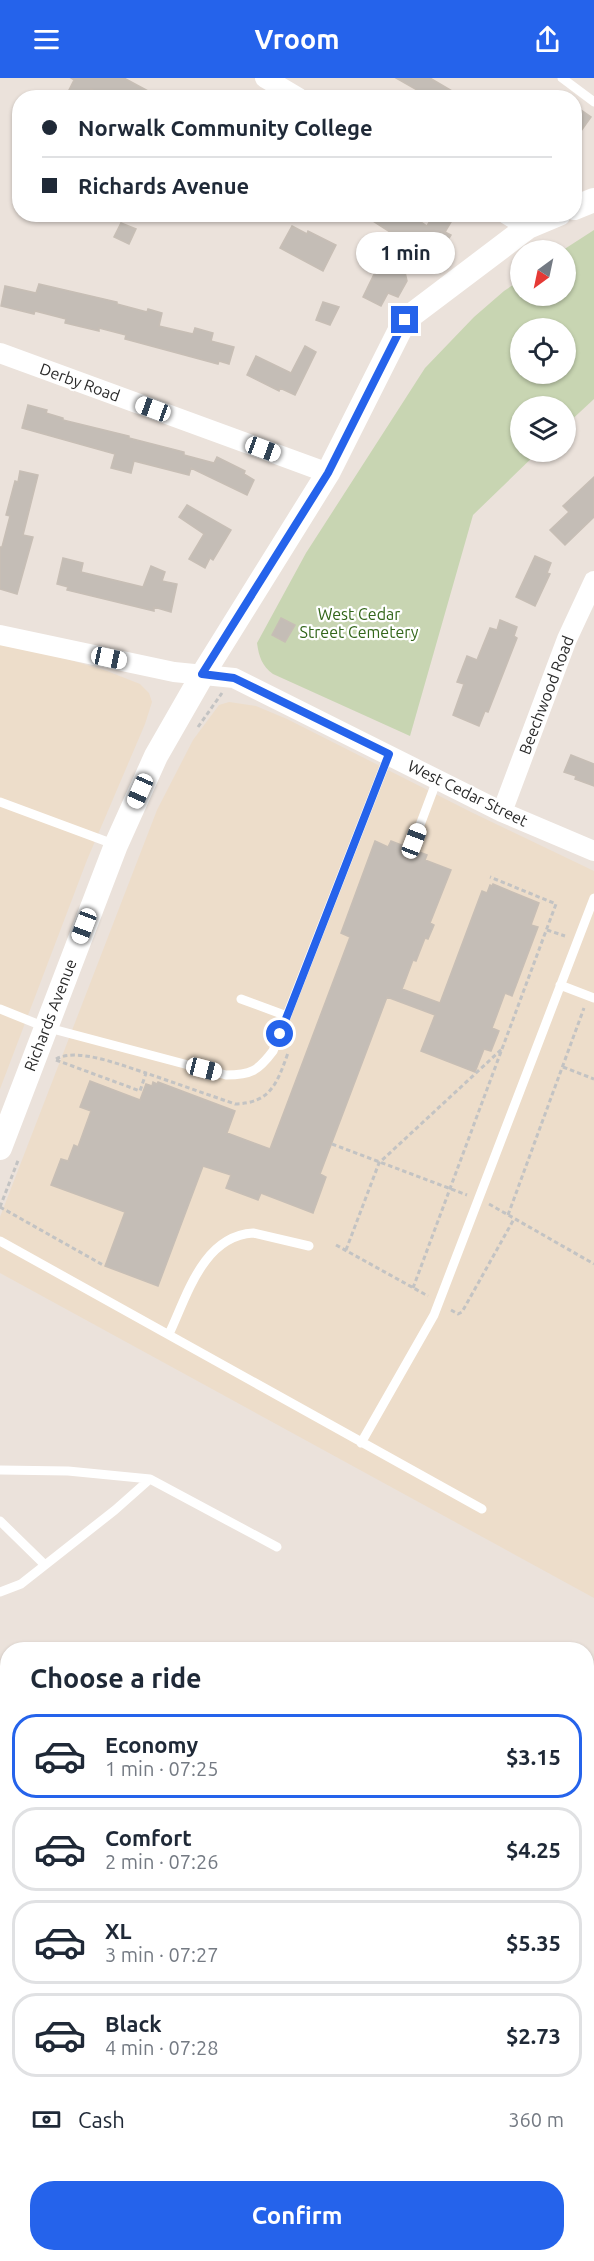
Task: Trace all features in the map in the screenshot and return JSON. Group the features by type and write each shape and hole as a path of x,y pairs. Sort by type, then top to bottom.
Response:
{"street":[{"path":"265,78 285,90"},
{"path":"520,222 528,227"},
{"name":"Richards Avenue","path":"10,1151 45,1027 116,845 156,756 202,674 328,473 405,320 528,227 540,222"},
{"name":"Derby Road","path":"0,353 328,473"},
{"name":"Beechwood Road","path":"502,812 567,639 594,581"},
{"name":"West Cedar Street","path":"0,635 174,672 234,678 502,812 594,851"}],"lane":[{"path":"562,78 578,90"},
{"path":"0,1009 45,1027 226,1075 245,1075 261,1066 273,1051 389,754"},
{"path":"414,841 437,780"},
{"path":"0,802 116,845"},
{"path":"361,1443 434,1315 594,898"},
{"path":"560,985 591,997"},
{"path":"241,999 287,1016"},
{"path":"168,1334 206,1259 227,1240 253,1233 309,1246"},
{"path":"0,1241 482,1509"},
{"path":"0,1470 68,1471 150,1479 277,1546"},
{"path":"0,1592 21,1584 115,1510 150,1479"},
{"path":"0,1521 45,1565"}],"path":[{"path":"193,734 234,678"},
{"path":"413,1288 556,904 490,877"},
{"path":"547,929 566,936"},
{"path":"508,1215 591,997"},
{"path":"346,1250 379,1163 504,1047"},
{"path":"55,1060 64,1055 77,1054 147,1072"},
{"path":"563,1067 594,1078"},
{"path":"332,1144 467,1195"},
{"path":"10,1151 0,1207 103,1265"},
{"path":"489,1204 594,1264"},
{"path":"451,1310 458,1314 462,1312 514,1219"},
{"path":"336,1245 428,1296"}],"shaded area":[{"path":"0,642 107,671 140,684 149,693 152,702 145,724 87,860 0,1089"},
{"path":"229,702 256,706 287,719 594,871 594,1598 0,1273 0,1217 157,810 193,740 219,705"}],"green space":[{"name":"West Cedar Street Cemetery","path":"594,230 594,399 576,416 576,396 510,396 510,462 528,462 473,515 410,736 273,674 262,661 257,643 306,553 425,368 474,317 510,287 510,306 576,306 576,242"}],"building":[{"path":"71,78 124,78 146,90 69,90 74,80"},
{"path":"396,78 430,78 450,90 417,90"},
{"path":"582,111 591,117 582,130"},
{"path":"374,222 421,222 427,226 429,222 451,222 445,232 451,235 435,261 430,258 424,269 408,260 415,248"},
{"path":"121,223 136,229 129,244 114,237"},
{"path":"292,226 336,245 323,271 280,248"},
{"path":"402,259 407,281 398,297 388,293 381,306 363,297 380,262 396,270"},
{"path":"39,284 117,302 117,304 147,312 148,309 162,313 159,326 193,334 195,328 213,333 211,341 234,347 229,364 219,361 218,364 125,339 126,335 99,328 99,331 65,323 66,319 35,311 34,314 1,306 5,286 36,293"},
{"path":"323,302 339,307 330,325 316,320"},
{"path":"305,346 316,352 295,395 280,388 279,391 247,375 256,356 291,373"},
{"path":"28,405 47,410 46,413 63,418 63,420 129,436 129,438 184,452 184,455 214,463 217,457 245,471 244,474 254,480 247,495 191,468 189,475 134,461 131,473 111,468 115,454 22,428"},
{"path":"20,471 38,475 23,535 33,537 17,594 0,589 0,547 2,547 10,516 6,515"},
{"path":"594,477 594,517 565,545 550,530 569,512 563,506"},
{"path":"187,505 231,530 213,560 210,558 205,568 189,559 204,534 179,517"},
{"path":"535,556 551,563 547,573 550,574 535,606 516,597"},
{"path":"63,558 83,563 81,572 143,587 151,566 165,572 162,581 177,584 171,612 154,607 154,611 67,590 68,587 57,584"},
{"path":"281,618 295,625 285,642 272,635"},
{"path":"500,620 517,627 514,636 517,638 488,712 485,711 479,726 453,715 464,684 457,682 467,656 477,660 490,628 497,630"},
{"path":"571,755 594,764 594,786 564,772"},
{"path":"375,841 388,847 391,841 427,855 425,860 451,870 430,923 434,925 428,939 425,938 416,961 413,960 402,989 440,1003 482,891 487,893 490,885 493,884 539,903 531,925 538,927 512,996 505,993 492,1028 499,1031 491,1051 484,1049 475,1072 421,1051 435,1015 387,997 320,1174 326,1177 313,1213 261,1193 258,1200 226,1188 231,1175 203,1166 158,1286 105,1266 125,1212 51,1185 61,1159 68,1161 74,1145 78,1147 91,1111 80,1107 90,1081 140,1100 146,1084 152,1086 153,1082 157,1084 158,1082 235,1111 227,1133 270,1149 350,937 341,933"}],"route":[{"path":"280,1034 389,754 234,678 202,674 328,473 405,320"}]}
